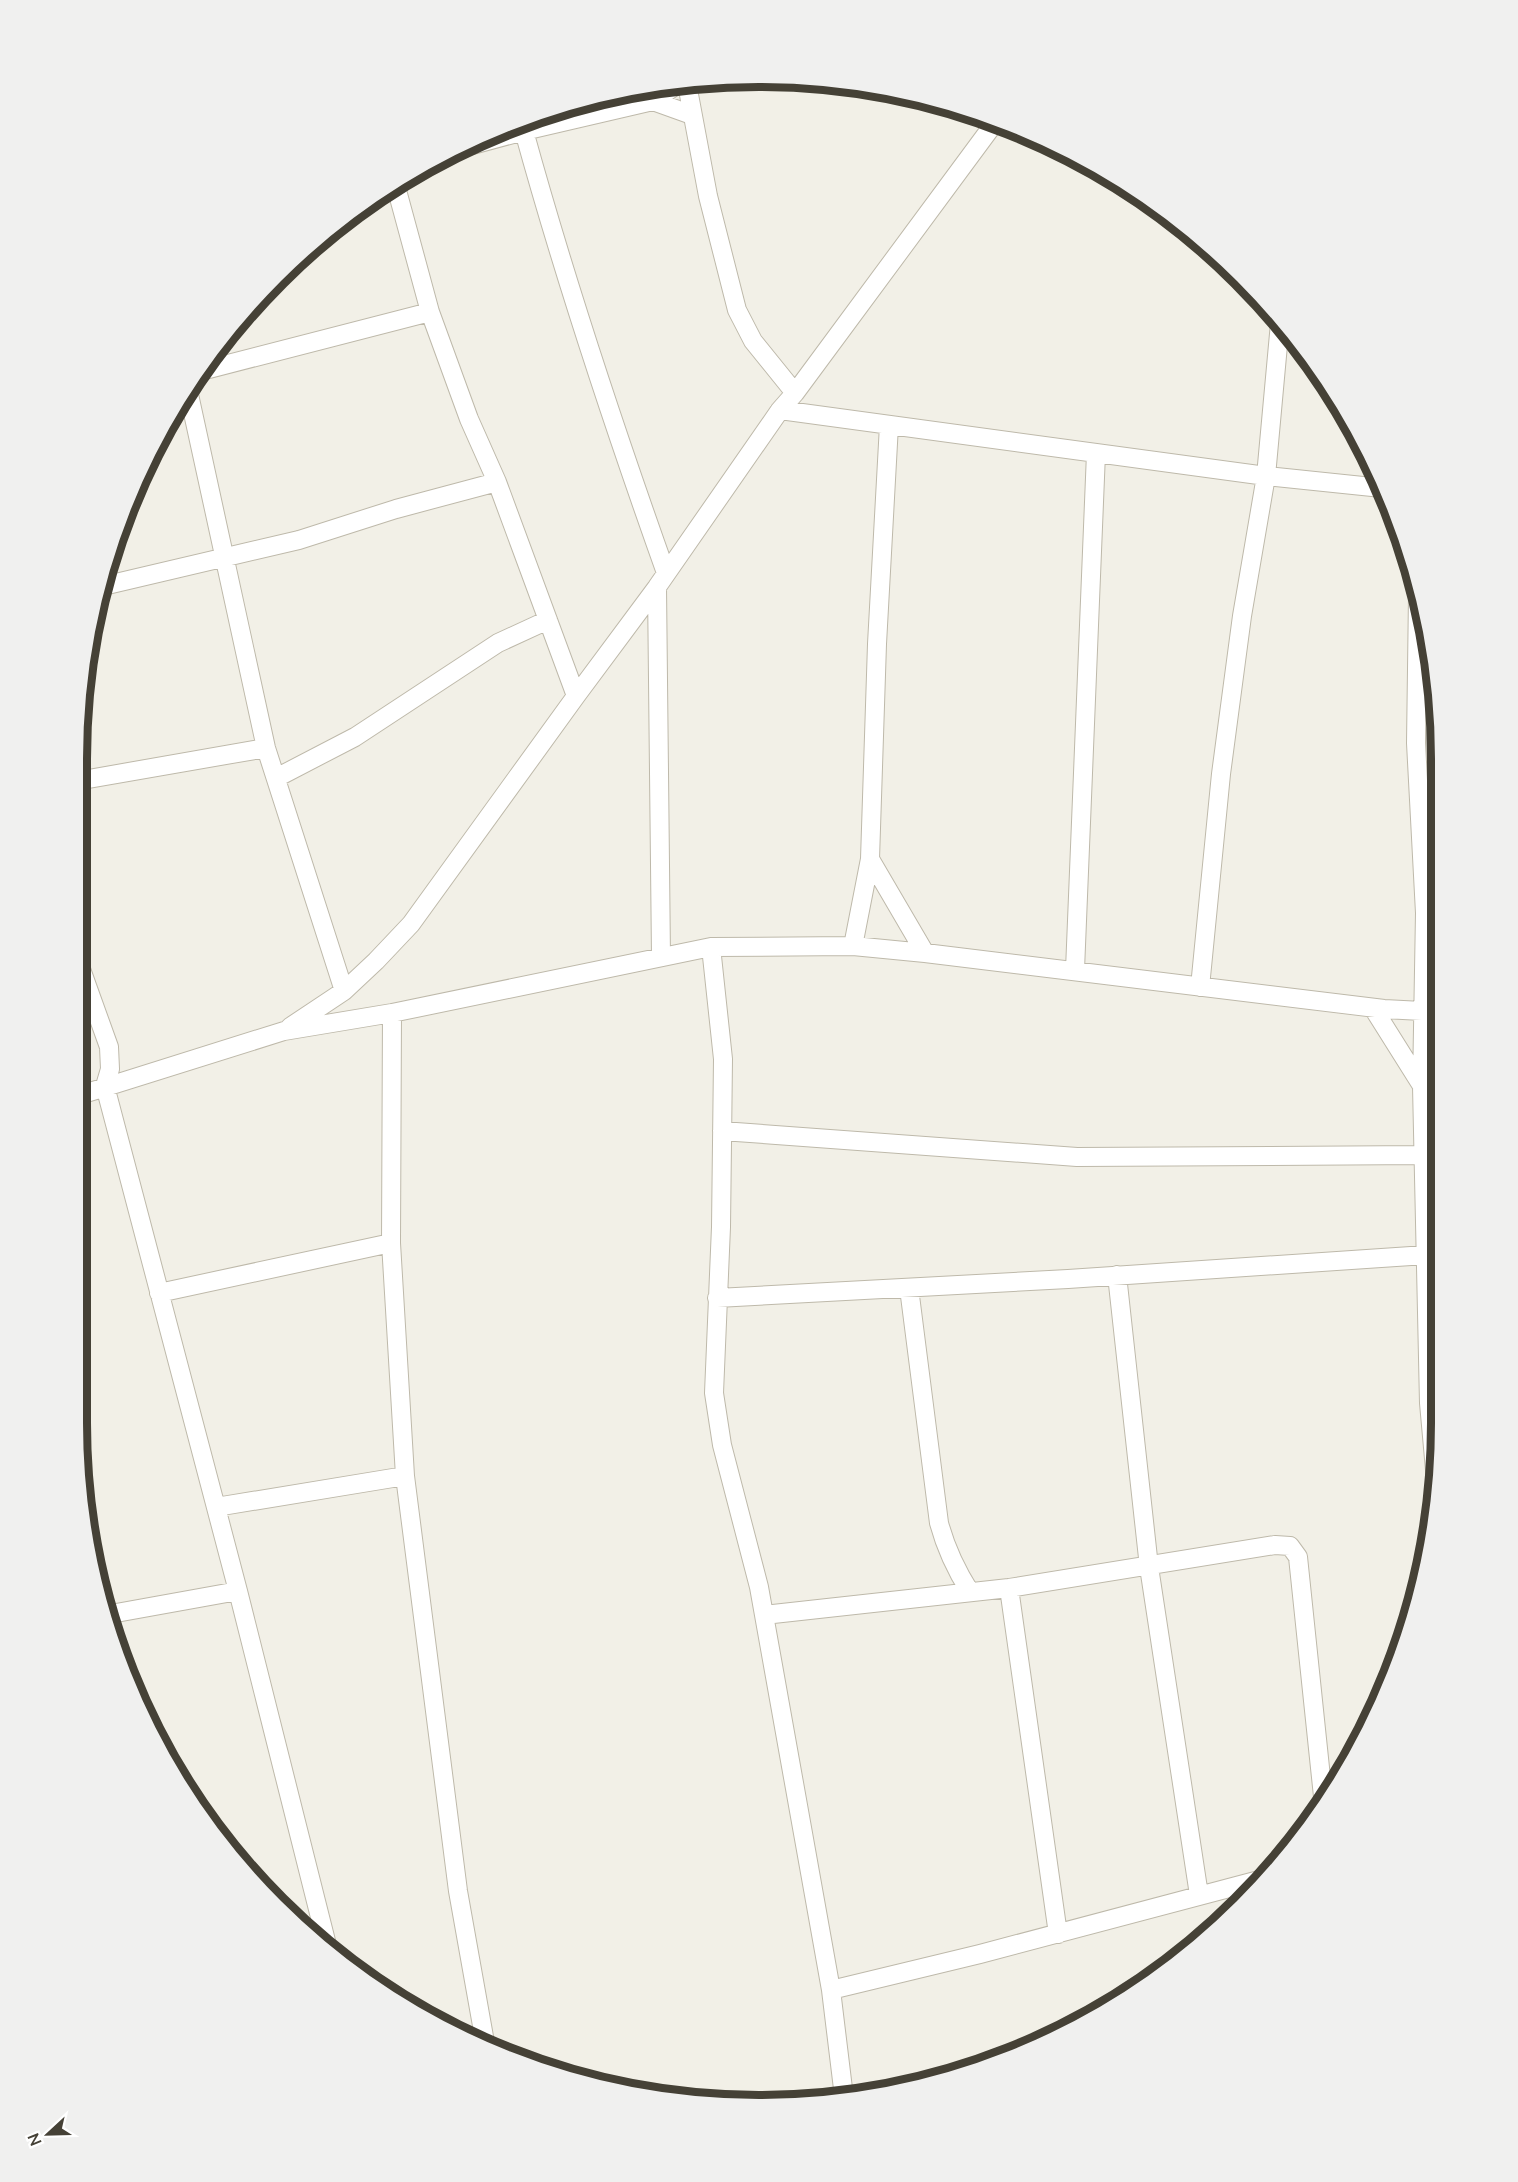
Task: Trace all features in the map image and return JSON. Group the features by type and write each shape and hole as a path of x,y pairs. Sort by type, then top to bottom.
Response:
{"street":[{"path":"688,91 708,196 737,309 753,341 795,393"},
{"path":"513,134 652,101 662,94"},
{"path":"652,101 692,115"},
{"path":"284,1031 344,991 411,924 662,580 780,410 795,393 990,129"},
{"path":"524,131 557,250 662,580 661,957"},
{"path":"398,193 430,312 469,419 497,482 576,696"},
{"path":"213,368 430,312"},
{"path":"1200,987 1221,774 1237,650 1266,476 1279,334"},
{"path":"190,401 266,748 344,991"},
{"path":"780,410 1266,476 1373,487"},
{"path":"853,946 870,859 877,644 889,425"},
{"path":"1075,970 1096,453"},
{"path":"110,584 299,540 396,509 497,482"},
{"path":"276,778 364,732 498,643 548,620"},
{"path":"1418,626 1416,743 1425,913 1422,1086 1426,1255 1431,1338"},
{"path":"87,779 266,748"},
{"path":"1420,817 1431,820"},
{"path":"870,859 925,953"},
{"path":"87,1092 284,1031 392,1013 711,947 853,946 1075,970 1373,1008 1431,1011"},
{"path":"711,947 723,1059 721,1227 714,1393 722,1444 748,1542 764,1616 831,1990 843,2089"},
{"path":"87,988 109,1047 110,1069 105,1086 238,1591 323,1934"},
{"path":"1373,1008 1422,1086"},
{"path":"392,1013 391,1243 405,1476 458,1891 484,2036"},
{"path":"722,1131 1077,1157 1424,1155"},
{"path":"159,1293 391,1243"},
{"path":"717,1298 1426,1255"},
{"path":"1117,1275 1149,1567 1199,1895"},
{"path":"909,1288 939,1523 947,1551 970,1592"},
{"path":"216,1507 405,1476"},
{"path":"764,1616 1009,1588 1275,1545 1290,1546 1298,1557 1322,1789"},
{"path":"1009,1588 1058,1934"},
{"path":"115,1613 238,1591"},
{"path":"831,1990 1058,1934 1248,1883"}]}
